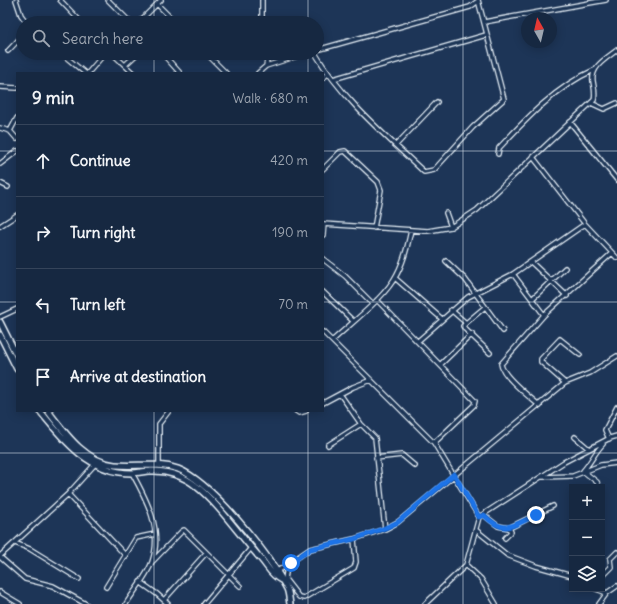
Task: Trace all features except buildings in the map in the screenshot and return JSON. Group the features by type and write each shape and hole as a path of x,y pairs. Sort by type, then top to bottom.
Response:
{"main road":[{"path":"0,322 16,354"},
{"path":"0,335 16,367"},
{"path":"41,412 68,444 79,454 96,465 114,471 132,473 158,471 187,480 208,498 250,548 282,581 288,590 290,604"},
{"path":"49,412 83,451 99,460 115,464 158,464 179,469 199,480 208,488 266,555 275,574"}],"street":[{"path":"16,0 22,16"},
{"path":"60,0 75,16"},
{"path":"108,0 124,16"},
{"path":"145,16 161,0"},
{"path":"262,0 262,16"},
{"path":"319,60 349,100 424,172 429,173 434,170 473,127 501,103 504,95 486,35 478,0 470,7 324,48"},
{"path":"484,22 606,0"},
{"path":"157,4 169,16"},
{"path":"333,79 486,35"},
{"path":"8,51 16,42"},
{"path":"498,154 499,148 530,116 577,78 594,70 602,60 617,50"},
{"path":"70,60 86,72"},
{"path":"88,72 99,60"},
{"path":"120,60 132,72"},
{"path":"126,65 131,60"},
{"path":"168,60 179,72"},
{"path":"214,60 225,72"},
{"path":"266,66 267,60"},
{"path":"259,72 266,66 281,60"},
{"path":"324,224 428,231 451,227 477,210 591,103 596,94 593,81 594,70"},
{"path":"324,77 328,74"},
{"path":"0,87 16,88"},
{"path":"396,145 437,102"},
{"path":"591,103 604,109 617,103"},
{"path":"10,131 16,120"},
{"path":"570,122 617,180"},
{"path":"0,128 10,131 16,138"},
{"path":"324,168 336,156 345,151 378,182 381,190 374,228"},
{"path":"0,164 16,152"},
{"path":"533,157 585,224 617,258"},
{"path":"0,183 8,187"},
{"path":"446,213 451,227"},
{"path":"0,226 16,216"},
{"path":"418,341 451,310 475,294 513,274 585,224"},
{"path":"332,341 352,321 377,300 395,278 402,265 411,230"},
{"path":"540,406 513,381 503,370 501,364 544,315 567,296 612,253"},
{"path":"324,260 345,276 372,303"},
{"path":"446,262 465,279 502,331"},
{"path":"531,262 567,296"},
{"path":"532,298 565,268"},
{"path":"513,274 544,315"},
{"path":"395,278 442,319"},
{"path":"324,293 352,321"},
{"path":"377,300 441,364 475,401 474,405 434,443"},
{"path":"485,307 463,326 490,353"},
{"path":"0,317 16,309"},
{"path":"451,310 466,323"},
{"path":"324,333 434,443 479,517 466,565 425,604"},
{"path":"441,364 472,334"},
{"path":"565,383 541,362 540,359 560,339 580,355"},
{"path":"275,574 287,567 310,549 354,539 385,528 412,511 454,474 540,406 565,383 590,373 617,356"},
{"path":"324,402 353,387 371,380"},
{"path":"340,394 361,424 375,438 376,458 385,528"},
{"path":"608,440 604,430 617,407"},
{"path":"158,464 159,424 168,412"},
{"path":"328,446 361,424"},
{"path":"479,517 564,462 617,436"},
{"path":"575,437 589,449"},
{"path":"583,472 593,459 596,451 608,440"},
{"path":"376,458 402,455 415,466"},
{"path":"86,604 53,586 25,579 0,556 68,494 99,460"},
{"path":"542,477 573,476 601,465 617,463"},
{"path":"583,472 598,484"},
{"path":"132,473 151,510 155,534 152,562"},
{"path":"68,494 126,556"},
{"path":"484,515 498,526 509,528 553,506"},
{"path":"505,538 511,532 509,528"},
{"path":"126,604 152,562 183,530 240,586"},
{"path":"476,530 507,556 569,575"},
{"path":"106,587 136,538 155,534"},
{"path":"287,567 284,579 297,595 304,598 354,568 356,562 354,539"},
{"path":"15,543 30,549 79,579"},
{"path":"204,604 227,574 250,548"},
{"path":"605,573 611,567 610,559 617,552"},
{"path":"164,600 206,553"},
{"path":"466,565 481,579 496,604"},
{"path":"140,582 168,604"},
{"path":"599,604 607,592 617,586"},
{"path":"0,592 20,604"},
{"path":"208,600 212,604"}],"route":[{"path":"291,563 310,549 354,539 398,522 454,474 479,517 484,515 492,523 509,528 536,515"}]}
